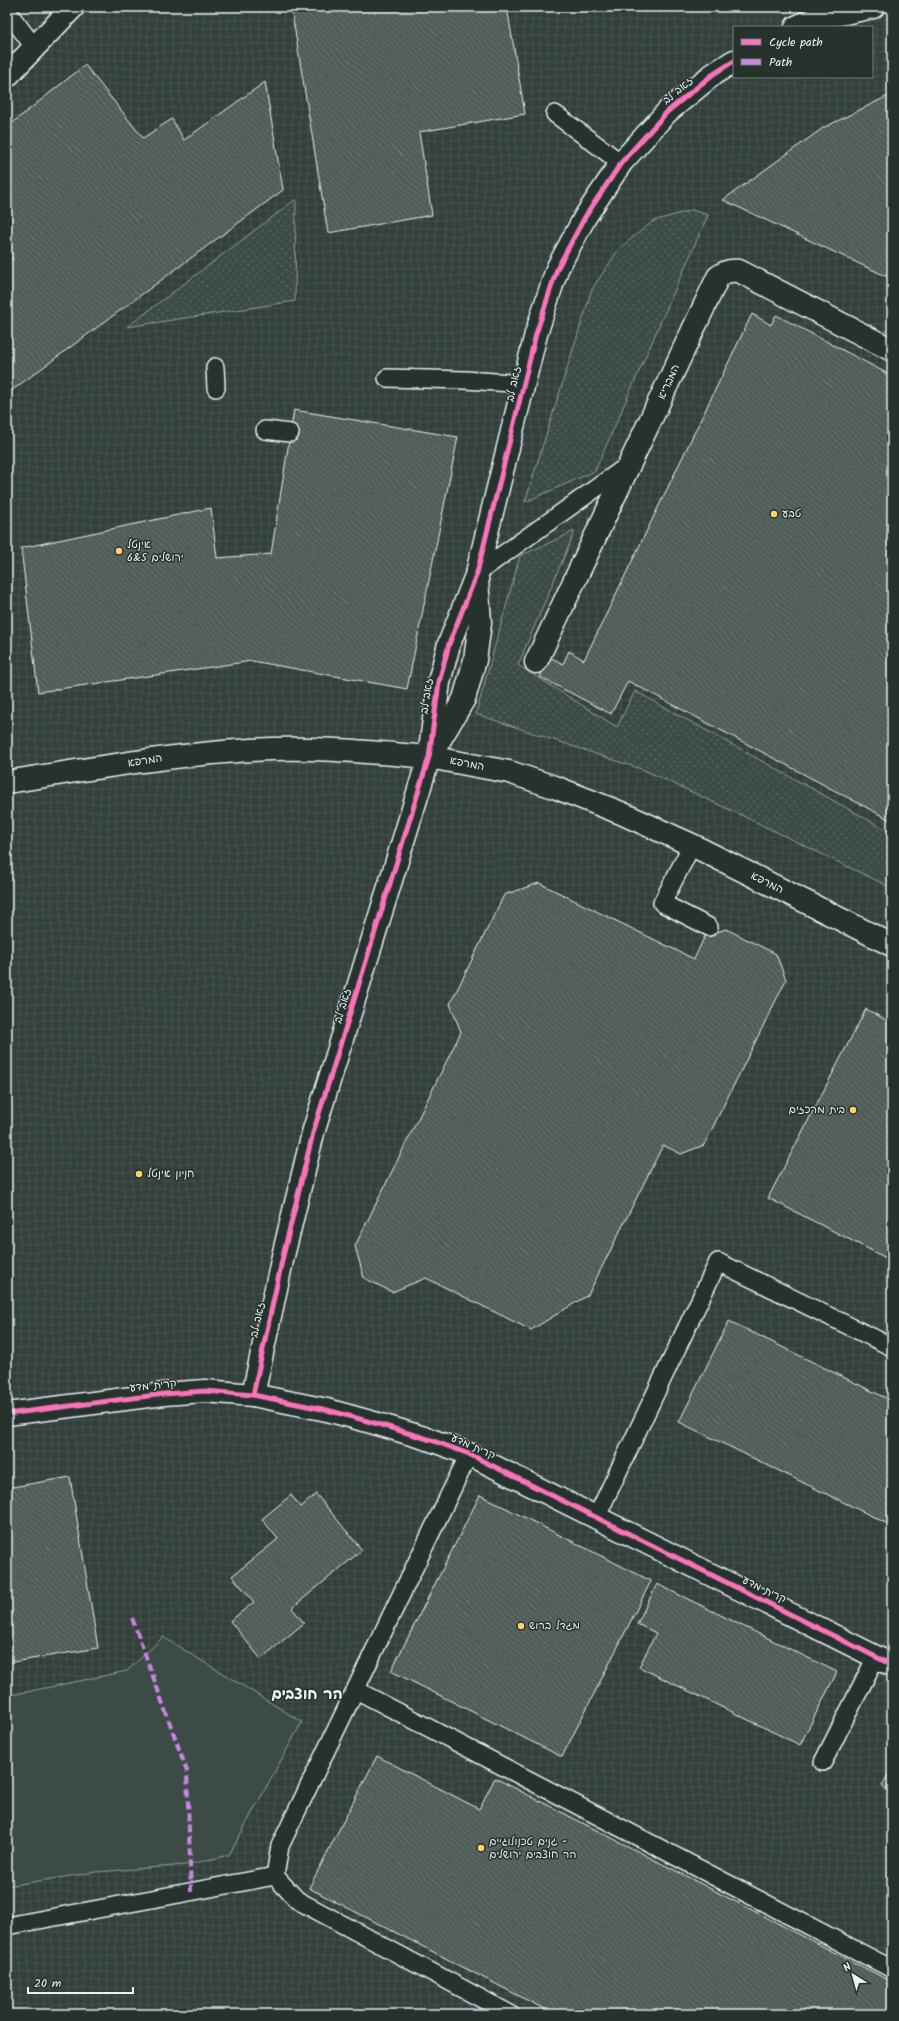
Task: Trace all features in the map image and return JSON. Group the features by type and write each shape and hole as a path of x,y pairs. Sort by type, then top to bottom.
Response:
{"street":[{"path":"7,76 73,7"},
{"path":"798,26 812,20 873,7"},
{"name":"זאב לב","path":"253,1395 282,1256 313,1133 429,757 436,694 449,644 477,574 525,384 536,334 557,269 585,217 621,163 667,112 712,75 733,62"},
{"name":"המבריא","path":"536,662 718,277 727,271 739,271 892,350"},
{"name":"זאב לב","path":"429,757 464,699 475,660 480,623 477,574"},
{"name":"המרפא","path":"7,782 183,756 252,749 315,748 429,757 509,772 557,788 621,813 692,845 892,945"},
{"name":"קרית מדע","path":"7,1414 198,1391 253,1395 335,1412 432,1440 469,1454 884,1661"}],"lane":[{"path":"7,11 35,48"},
{"path":"555,114 621,163"},
{"path":"215,367 216,388"},
{"path":"387,378 465,380 525,384"},
{"path":"265,430 290,433"},
{"path":"477,574 630,464"},
{"path":"692,845 662,903 709,927"},
{"path":"596,1518 718,1262 892,1347"},
{"path":"275,1876 280,1846 469,1454"},
{"path":"823,1762 884,1661"},
{"path":"356,1690 892,1969"},
{"path":"7,1926 275,1876"},
{"path":"275,1876 297,1900 510,2014"}],"shaded area":[{"path":"7,7 892,7 892,2014 7,2014"},
{"path":"296,199 295,301 127,327"},
{"path":"692,210 708,215 595,471 525,502 592,289 619,249 653,221"},
{"path":"575,531 518,665 617,727 635,691 892,833 892,888 644,770 476,714 520,556"},
{"path":"163,1637 302,1722 229,1855 186,1865 96,1872 7,1886 7,1696 127,1671"}],"building":[{"path":"291,7 507,7 525,114 419,132 432,215 328,233"},
{"path":"85,65 143,138 172,119 184,140 265,82 283,190 7,394 7,263 13,259 7,252 7,127"},
{"path":"892,94 892,279 723,200 823,128"},
{"name":"טבע","path":"752,314 771,325 776,315 892,376 892,821 628,681 611,714 540,677 550,657 563,664 569,651 584,660"},
{"name":"אינטל ירושלים 5&6","path":"294,410 458,437 407,689 252,661 38,692 21,548 211,508 217,558 271,554"},
{"path":"539,883 694,959 705,936 726,929 776,954 786,980 704,1145 681,1154 663,1145 588,1295 531,1330 426,1278 392,1292 364,1278 355,1246 461,1032 450,1004 504,895"},
{"name":"בית מרכזים","path":"866,1009 892,1023 892,1261 768,1198"},
{"path":"729,1321 892,1401 892,1526 679,1422"},
{"path":"70,1477 98,1648 7,1663 7,1488"},
{"path":"316,1494 362,1550 292,1608 304,1623 261,1659 230,1621 254,1602 232,1576 278,1539 262,1519 291,1495 301,1507"},
{"name":"מגדל ברוש","path":"480,1495 651,1581 562,1757 391,1671"},
{"path":"657,1584 837,1672 800,1745 639,1667 656,1633 637,1624"},
{"name":"גנים טכנולוגיים - הר חוצבים ירושלים","path":"377,1756 479,1809 495,1778 892,1982 892,2014 554,2014 309,1888"},
{"path":"892,1767 892,1795 882,1786"}],"marked path":[{"path":"7,67 11,72"},
{"path":"132,1618 187,1771 191,1892"}],"cycle path":[{"path":"253,1395 283,1256 313,1133 429,757 439,682 449,644 477,573 536,334 557,269 585,217 621,163 667,112 712,75 733,62"},
{"path":"7,1414 164,1394 205,1391 253,1395 327,1410 378,1424 431,1440 469,1454 892,1665"}],"place":[{"name":"טבע","path":"774,514"},
{"name":"אינטל ירושלים 5&6","path":"119,551"},
{"name":"בית מרכזים","path":"853,1110"},
{"name":"חניון אינטל","path":"139,1174"},
{"name":"מגדל ברוש","path":"521,1626"},
{"name":"גנים טכנולוגיים - הר חוצבים ירושלים","path":"481,1848"}],"district":[{"name":"הר חוצבים","path":"307,1695"}]}
